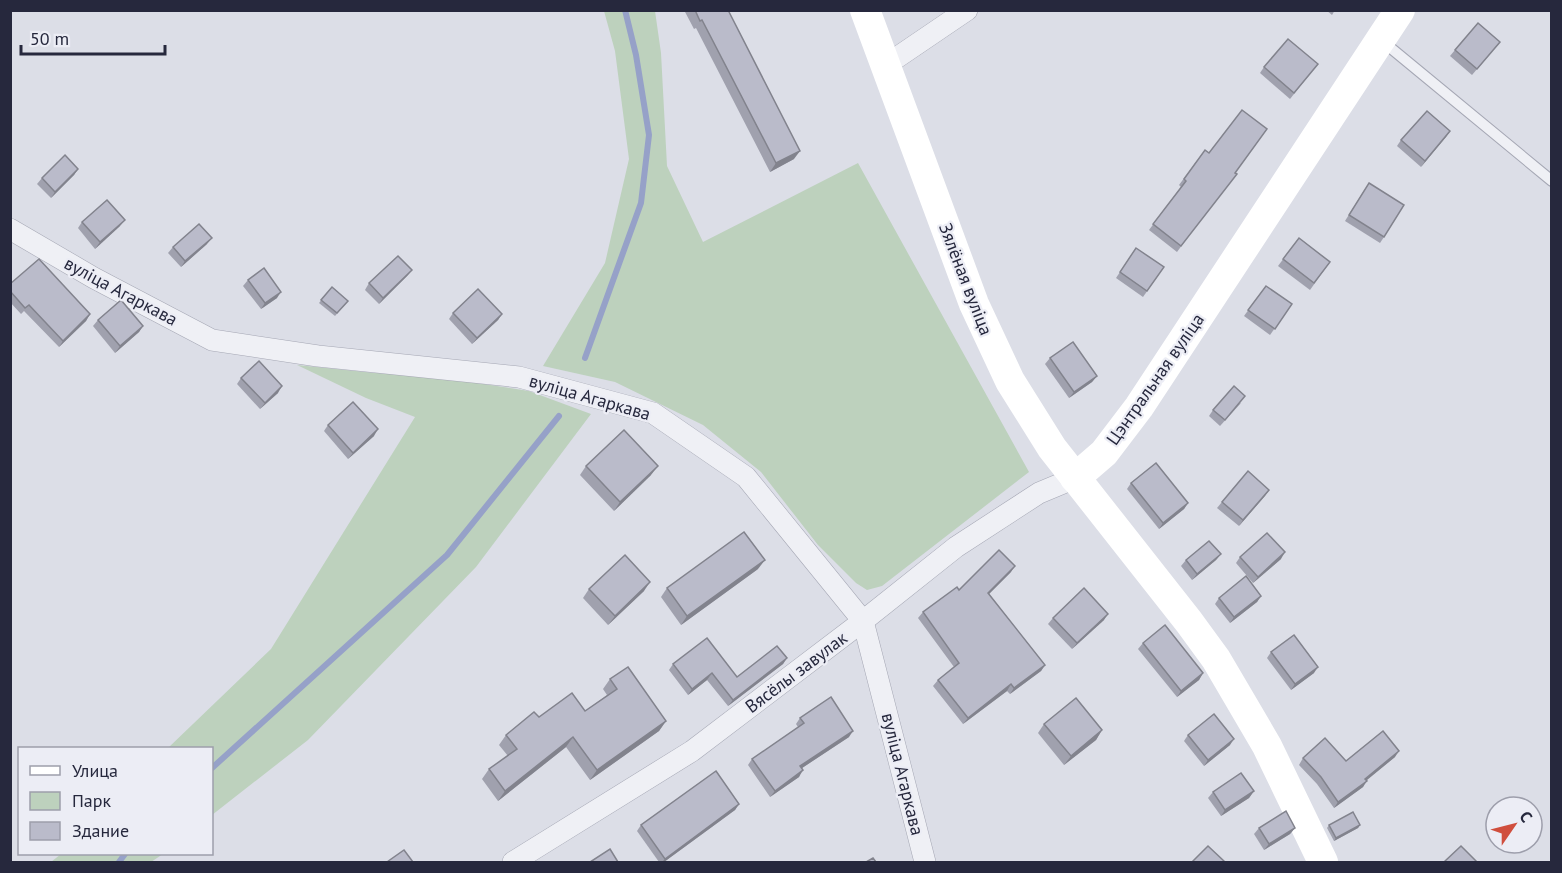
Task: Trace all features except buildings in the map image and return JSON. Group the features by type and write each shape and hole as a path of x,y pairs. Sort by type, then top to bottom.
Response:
{"street":[{"name":"Зялёная вуліца","path":"865,10 966,284 991,343 1030,415 1075,478"},
{"path":"886,65 967,10"},
{"name":"Цэнтральная вуліца","path":"1075,478 1104,453 1139,407 1400,10"},
{"name":"вуліца Агаркава","path":"10,229 94,278 212,340 318,356 519,377 654,413 746,477 863,621 925,862"},
{"path":"1075,478 1216,659 1267,746 1323,862"},
{"name":"Вясёлы завулак","path":"513,862 692,750 863,621 956,547 1039,493 1075,478"}],"lane":[{"path":"1381,40 1551,181"}],"green space":[{"path":"604,11 655,11 661,53 667,166 703,242 858,163 1029,472 882,586 867,590 856,583 818,545 761,472 703,425 615,382 543,366 605,263 629,159 615,51"},
{"path":"297,365 375,373 425,375 529,391 591,414 476,567 308,740 213,814 213,747 169,747 271,649 415,417 366,398"},
{"path":"60,855 162,855 151,862 51,862"}],"waterway":[{"path":"585,358 641,203 649,135 636,55 625,10"},
{"path":"213,767 447,555 559,416"},
{"path":"119,862 124,855"}]}
